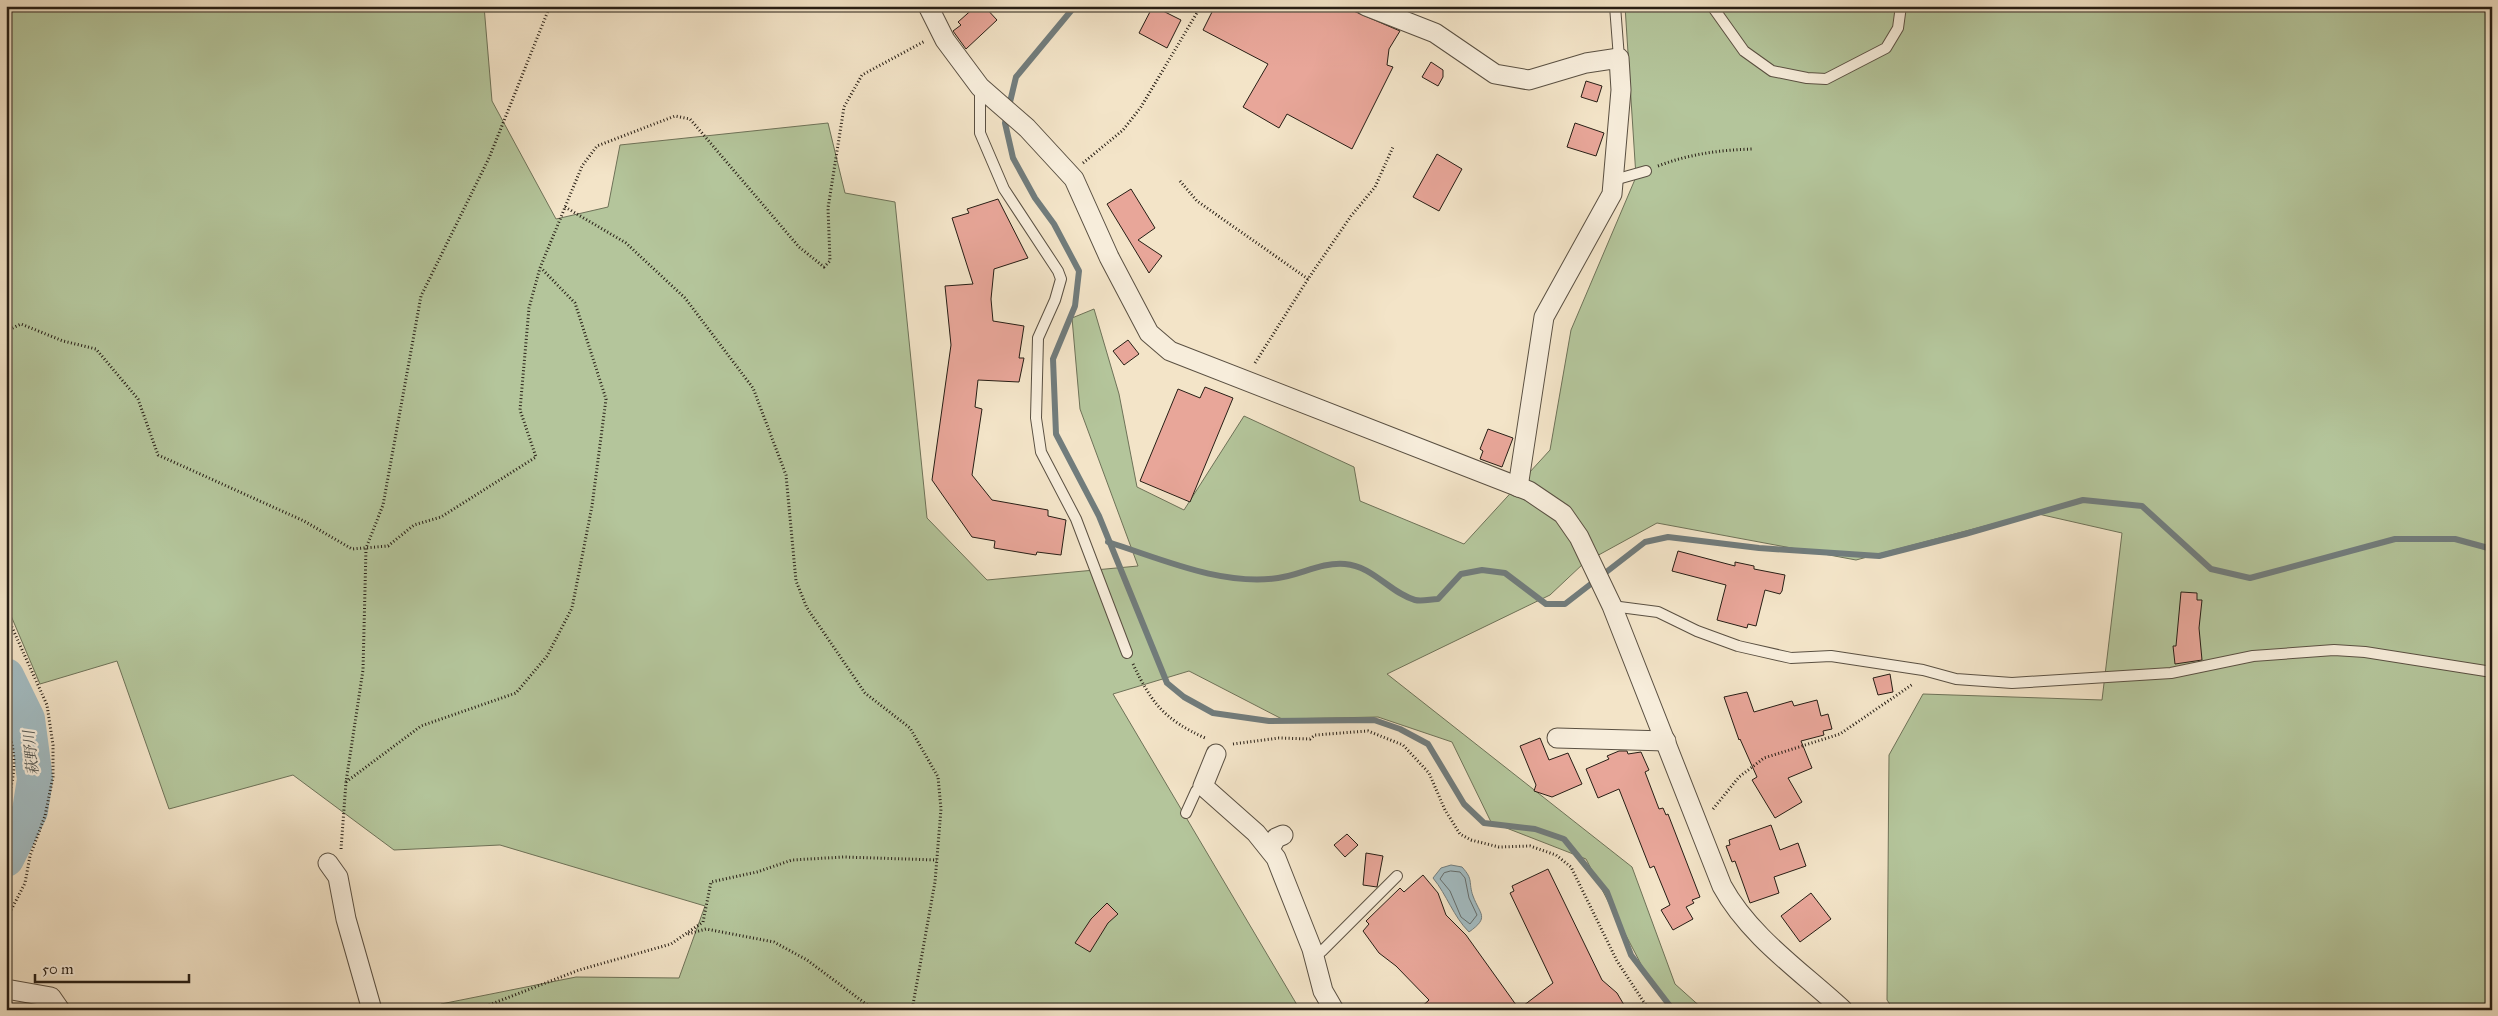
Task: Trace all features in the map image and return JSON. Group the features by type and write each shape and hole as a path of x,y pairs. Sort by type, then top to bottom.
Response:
{"street":[{"path":"928,6 941,32 980,87 1017,119 1074,179 1109,257 1149,333 1170,351 1529,491 1563,514 1579,537 1610,602 1700,826 1722,886 1733,906 1770,944 1844,1010"},
{"path":"1366,6 1435,34 1495,74 1530,80 1586,63 1618,58 1621,90 1612,194 1544,317 1518,487"},
{"path":"1557,738 1666,741"},
{"path":"1213,765 1256,833 1276,858 1314,956 1323,991 1334,1010"},
{"path":"1270,849 1276,838 1283,835"},
{"path":"333,870 372,1010"},
{"path":"6,989 51,997 60,1010"}],"lane":[{"path":"1615,6 1618,58"},
{"path":"1712,6 1744,51 1772,71 1807,78 1826,78 1886,48 1898,28 1902,6"},
{"path":"980,87 980,133 1004,189 1058,270 1061,279 1055,300 1038,338 1036,418 1041,452 1076,519 1127,653"},
{"path":"1614,180 1646,171"},
{"path":"1610,602 1658,612 1697,631 1738,646 1790,658 1831,656 1924,670 1956,678 2012,683 2171,673 2253,656 2334,650 2365,652 2492,672"},
{"path":"1186,813 1196,791 1213,765"},
{"path":"1314,956 1322,951 1397,876"}],"path":[{"path":"333,870 363,670 366,548 383,505 421,296 489,158 550,6"},
{"path":"1070,174 1123,130 1141,107 1201,6"},
{"path":"6,331 20,324 63,341 96,349 138,399 158,455 304,521 352,550 388,546 414,525 441,517 536,457 520,410 530,308 540,268 565,207 582,166 597,146 675,116 690,119 799,246 824,267 830,261 828,208 844,107 862,75 941,32"},
{"path":"1245,381 1308,279 1351,216 1375,187 1393,147"},
{"path":"1646,171 1684,156 1728,150 1753,149"},
{"path":"1180,181 1197,201 1308,279"},
{"path":"565,207 626,243 685,298 753,388 786,475 796,581 807,608 865,693 910,728 938,777 941,809 937,860 912,1010"},
{"path":"346,782 421,726 516,693 547,656 572,608 592,506 606,399 574,303 540,268"},
{"path":"6,614 47,705 53,745 53,777 45,816 30,856 25,883 6,920"},
{"path":"1127,653 1148,696 1166,715 1188,730 1213,765 1236,744 1279,738 1310,739 1315,735 1368,731 1403,745 1429,773 1445,810 1460,834 1471,840 1499,848 1530,846 1556,856 1571,867 1616,961 1649,1010"},
{"path":"1700,826 1739,777 1764,758 1840,734 1917,681 1924,670"},
{"path":"6,726 14,746 12,783 6,806"},
{"path":"476,1010 579,970 671,944 703,922 710,882 757,872 792,860 844,857 937,860"},
{"path":"685,935 706,929 774,942 807,960 874,1010"}],"green space":[{"path":"6,6 484,6 492,101 556,219 608,207 620,145 828,123 845,193 895,202 927,518 987,580 1138,566 1080,409 1072,318 1094,309 1119,394 1137,487 1184,510 1244,416 1354,467 1360,501 1464,544 1550,450 1571,330 1636,177 1625,6 2492,6 2492,1010 1894,1010 1887,1000 1889,755 1923,694 2102,700 2122,533 2034,513 1856,560 1657,523 1584,563 1550,595 1387,674 1632,867 1675,984 1704,1010 1679,1010 1654,989 1586,859 1491,822 1452,742 1378,717 1282,719 1189,671 1113,694 1300,1010 441,1010 441,1004 576,977 679,978 705,906 500,845 394,850 293,775 169,809 117,661 40,684 6,604"}],"water":[{"path":"1451,865 1462,867 1468,875 1473,896 1482,916 1479,923 1469,932 1463,926 1433,878 1441,868"}],"building":[{"path":"976,6 984,6 997,20 966,49 953,31 961,25 958,22"},
{"path":"1153,6 1181,20 1167,48 1139,33"},
{"path":"1215,6 1342,6 1400,31 1389,49 1387,65 1393,67 1352,149 1287,114 1279,128 1243,107 1268,64 1203,30"},
{"path":"1431,62 1443,70 1443,77 1438,86 1422,77"},
{"path":"1586,81 1602,86 1597,102 1581,97"},
{"path":"1575,123 1604,133 1596,156 1567,147"},
{"path":"1437,154 1462,169 1439,211 1413,197"},
{"path":"1131,189 1155,228 1138,240 1162,256 1149,273 1107,204"},
{"path":"998,199 1028,258 994,269 991,299 993,321 1024,326 1019,358 1024,358 1019,382 978,380 975,407 982,409 972,475 992,500 1048,510 1048,516 1066,520 1061,555 1037,552 1036,555 994,548 995,541 972,537 932,480 951,345 945,286 973,284 952,218 969,213 967,209"},
{"path":"1128,340 1139,354 1124,365 1113,351"},
{"path":"1205,387 1233,398 1190,502 1140,481 1178,389 1200,398"},
{"path":"1488,429 1513,438 1502,467 1480,459 1483,451 1480,449"},
{"path":"1678,551 1735,566 1735,562 1754,566 1754,569 1785,575 1782,591 1780,594 1765,590 1756,626 1748,624 1747,628 1717,620 1726,585 1672,571"},
{"path":"2181,592 2197,593 2197,600 2202,600 2199,628 2202,660 2175,664 2173,646 2176,646"},
{"path":"1890,674 1893,692 1878,695 1873,678"},
{"path":"1747,692 1754,712 1792,701 1794,706 1817,700 1821,716 1828,714 1832,729 1823,731 1824,735 1801,741 1812,768 1788,778 1802,802 1775,818 1752,780 1757,777 1739,740 1724,697"},
{"path":"1540,738 1549,760 1568,753 1582,784 1552,797 1534,791 1536,785 1520,746"},
{"path":"1619,751 1627,751 1628,754 1641,752 1649,770 1645,772 1659,809 1663,808 1666,815 1668,814 1700,897 1692,900 1694,903 1686,907 1693,919 1673,930 1661,910 1670,905 1654,866 1650,868 1619,789 1598,798 1586,769 1609,759 1607,756"},
{"path":"1771,825 1780,850 1798,843 1806,866 1774,877 1779,893 1750,903 1735,861 1732,862 1726,846 1730,845 1729,840"},
{"path":"1347,834 1358,845 1345,857 1334,845"},
{"path":"1366,853 1383,856 1377,887 1363,885"},
{"path":"1548,869 1602,980 1617,993 1627,1010 1418,1010 1429,1000 1396,966 1379,953 1363,931 1369,924 1366,921 1400,888 1404,892 1423,875 1438,893 1446,915 1466,935 1519,1009 1553,983 1510,893 1514,891 1512,886"},
{"path":"1811,893 1831,919 1800,942 1781,916"},
{"path":"1107,903 1118,914 1108,923 1090,952 1075,943 1091,919"}],"waterway":[{"path":"1075,6 1016,77 1005,123 1013,158 1035,198 1054,224 1079,271 1075,306 1053,359 1056,434 1099,516 1167,683 1184,697 1213,713 1269,721 1374,720 1400,729 1428,744 1464,804 1484,823 1535,829 1564,839 1607,892 1631,955 1673,1010"},
{"path":"1108,542 1170,563 1213,575 1235,578 1278,578 1328,565 1345,564 1364,569 1397,592 1418,601 1438,599 1461,574 1482,570 1505,573 1546,604 1565,604 1645,542 1668,537 1759,548 1879,556 1965,534 2083,500 2142,506 2211,569 2250,578 2395,539 2455,539 2492,549"},
{"name":"萩野川","path":"6,676 27,719 35,779 30,811 6,859"}]}
